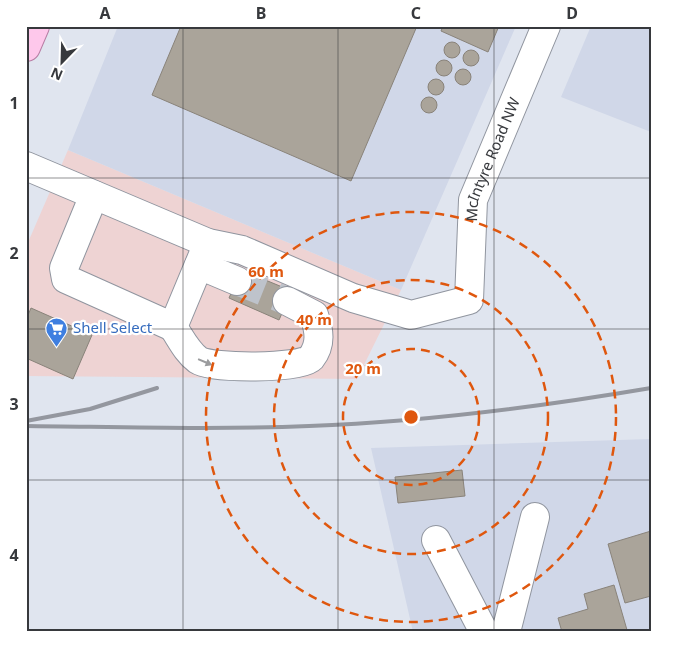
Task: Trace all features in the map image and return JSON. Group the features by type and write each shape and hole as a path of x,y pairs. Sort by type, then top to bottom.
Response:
{"main road":[{"path":"26,47 35,26"}],"street":[{"name":"McIntyre Road NW","path":"312,280 354,298 411,314 469,300 473,200 546,26"},
{"path":"26,166 94,195 204,254 237,281"},
{"path":"94,195 64,268 66,280 173,327 189,353 200,361 214,366 296,364 310,360 317,348 320,332 314,315 294,304 312,280 242,250 204,254"},
{"path":"173,327 204,254"},
{"path":"506,632 535,517"},
{"path":"436,540 484,632"}],"shaded area":[{"path":"118,26 516,26 401,290 68,150"},
{"path":"591,26 651,26 651,132 561,97"},
{"path":"68,150 401,290 357,379 26,376 26,247"},
{"path":"651,439 651,632 413,632 371,448"}],"building":[{"path":"181,26 417,26 351,181 152,95"},
{"path":"443,26 499,26 488,52 441,31"},
{"path":"449,42 455,42 460,47 458,56 449,58 444,53 444,47"},
{"path":"468,50 474,50 479,55 477,64 468,66 463,61 463,55"},
{"path":"441,60 447,60 452,65 450,74 441,76 436,71 436,65"},
{"path":"463,69 469,71 471,77 469,83 463,85 457,83 455,77 457,71"},
{"path":"433,79 439,79 444,84 442,93 433,95 428,90 428,84"},
{"path":"426,97 432,97 437,102 435,111 426,113 421,108 421,102"},
{"path":"241,270 292,291 279,320 229,298"},
{"name":"Shell Select","path":"31,308 92,335 73,379 26,358 26,320"},
{"path":"462,470 465,496 398,503 395,477"},
{"path":"651,531 651,596 625,603 608,544"},
{"path":"614,585 627,630 630,632 562,632 558,618 588,609 584,594"}],"tunnel":[{"path":"237,281 287,301"}],"railway":[{"path":"26,421 90,409 157,388"},
{"path":"26,426 238,428 352,424 481,413 651,388"}],"place":[{"name":"Shell Select","path":"57,347"}]}
